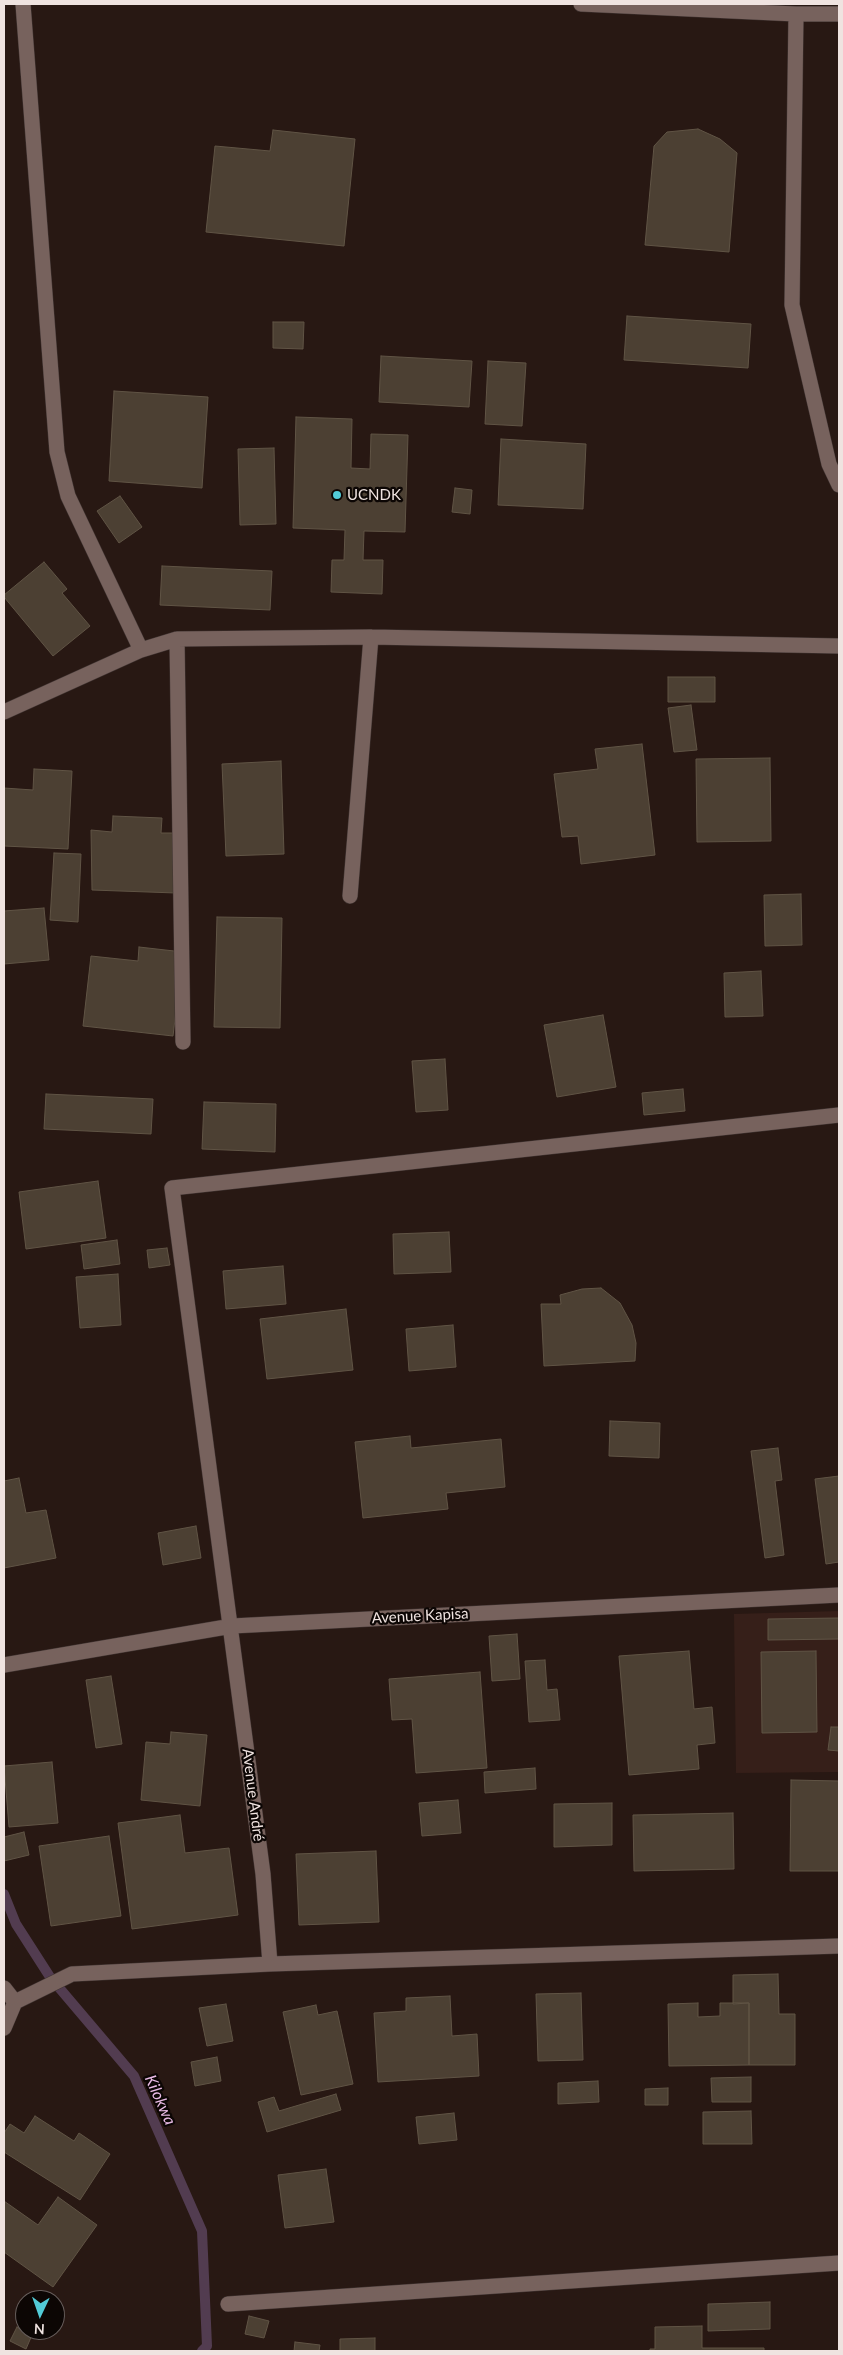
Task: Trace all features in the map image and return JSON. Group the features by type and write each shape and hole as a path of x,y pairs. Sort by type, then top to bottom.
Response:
{"street":[{"path":"23,4 57,452 68,496 141,650"},
{"path":"581,4 796,14 839,14"},
{"path":"796,14 792,305 829,464 839,485"},
{"path":"4,712 141,650 177,639 371,637 839,646"},
{"path":"350,896 371,637"},
{"path":"177,639 183,1042"},
{"name":"Avenue André","path":"270,1964 263,1874 232,1626 172,1188 839,1115"},
{"name":"Avenue Kapisa","path":"4,1665 232,1626 839,1595"},
{"path":"4,2028 15,2002 72,1974 270,1964 839,1946"},
{"path":"4,1988 15,2002"},
{"path":"228,2304 839,2263"}],"shaded area":[{"path":"839,1611 839,1772 736,1773 734,1614"}],"building":[{"path":"698,129 720,139 737,153 729,252 645,245 654,146 667,132"},
{"path":"273,130 355,139 344,246 206,232 215,146 270,151"},
{"path":"627,316 751,324 748,368 624,360"},
{"path":"273,322 304,322 303,349 273,348"},
{"path":"381,356 472,361 469,407 379,402"},
{"path":"488,361 526,363 522,426 485,424"},
{"path":"114,391 208,397 202,488 109,481"},
{"path":"296,417 352,419 351,468 370,469 371,434 408,435 405,532 364,531 363,560 383,560 382,594 331,592 332,560 344,560 345,530 293,528"},
{"path":"501,439 586,444 583,509 498,505"},
{"path":"274,448 276,524 240,525 238,449"},
{"path":"455,488 472,490 470,514 452,512"},
{"path":"120,496 142,527 119,543 97,511"},
{"path":"44,562 67,589 62,593 90,626 53,656 4,597 4,595"},
{"path":"162,566 272,571 270,610 160,605"},
{"path":"668,677 715,677 715,702 668,702"},
{"path":"691,705 697,750 674,752 668,708"},
{"path":"642,744 655,855 581,864 578,836 562,837 554,774 598,769 595,749"},
{"path":"770,758 771,841 697,842 696,759"},
{"path":"281,761 284,854 226,856 222,764"},
{"path":"34,769 72,771 68,849 4,846 4,788 33,790"},
{"path":"113,816 162,818 161,833 178,833 176,893 92,890 91,830 112,832"},
{"path":"54,853 81,854 78,922 50,920"},
{"path":"801,894 802,945 765,946 764,895"},
{"path":"44,908 49,960 4,964 4,911"},
{"path":"217,917 282,918 280,1028 214,1027"},
{"path":"139,947 183,952 173,1036 83,1026 91,956 138,961"},
{"path":"761,971 763,1016 725,1017 724,973"},
{"path":"603,1015 616,1087 557,1097 544,1025"},
{"path":"445,1059 448,1110 416,1112 412,1061"},
{"path":"683,1089 685,1111 644,1115 642,1093"},
{"path":"46,1094 153,1099 151,1134 44,1129"},
{"path":"204,1102 276,1104 275,1152 202,1149"},
{"path":"98,1181 106,1238 26,1249 19,1192"},
{"path":"449,1232 451,1272 394,1274 393,1234"},
{"path":"117,1240 120,1264 84,1269 81,1245"},
{"path":"167,1248 170,1265 149,1268 147,1250"},
{"path":"283,1266 286,1304 226,1309 223,1271"},
{"path":"118,1274 121,1325 80,1328 76,1277"},
{"path":"601,1288 620,1303 632,1325 636,1343 635,1361 544,1366 541,1304 561,1304 560,1295 582,1289"},
{"path":"346,1309 353,1370 267,1379 260,1319"},
{"path":"453,1325 456,1367 409,1371 406,1329"},
{"path":"610,1421 660,1423 659,1458 609,1456"},
{"path":"410,1436 411,1448 501,1439 505,1487 446,1493 448,1509 363,1518 355,1442"},
{"path":"778,1448 782,1480 775,1481 784,1555 765,1558 751,1451"},
{"path":"839,1476 839,1562 826,1564 815,1479"},
{"path":"19,1478 26,1513 46,1510 56,1558 4,1568 4,1481"},
{"path":"196,1526 201,1558 163,1565 158,1533"},
{"path":"839,1618 839,1639 768,1640 768,1619"},
{"path":"517,1634 520,1679 492,1681 489,1636"},
{"path":"689,1651 694,1709 712,1707 715,1743 697,1745 699,1769 629,1775 619,1656"},
{"path":"816,1651 817,1732 762,1733 761,1652"},
{"path":"545,1660 547,1690 557,1689 560,1720 529,1722 525,1661"},
{"path":"480,1672 487,1768 416,1773 412,1719 392,1720 389,1679"},
{"path":"111,1676 122,1744 96,1748 86,1680"},
{"path":"831,1727 839,1727 839,1751 828,1750"},
{"path":"171,1732 207,1735 200,1806 141,1800 146,1742 170,1744"},
{"path":"52,1762 58,1823 9,1827 4,1766"},
{"path":"535,1768 536,1789 485,1793 484,1772"},
{"path":"791,1780 839,1781 839,1871 790,1871"},
{"path":"458,1800 461,1833 422,1836 419,1803"},
{"path":"612,1803 612,1845 554,1847 554,1804"},
{"path":"733,1813 734,1869 634,1871 633,1815"},
{"path":"180,1815 185,1853 229,1848 238,1915 132,1929 118,1823"},
{"path":"24,1832 29,1855 4,1861 4,1837"},
{"path":"109,1836 121,1916 51,1926 39,1846"},
{"path":"376,1851 379,1922 299,1925 296,1854"},
{"path":"778,1974 779,2014 795,2014 795,2065 749,2065 749,2003 733,2004 733,1975"},
{"path":"581,1993 583,2060 538,2061 536,1994"},
{"path":"450,1996 452,2036 477,2034 479,2076 378,2082 374,2013 406,2011 406,1998"},
{"path":"698,2003 698,2017 720,2016 720,2003 749,2003 749,2065 669,2066 668,2004"},
{"path":"226,2004 233,2041 207,2046 199,2008"},
{"path":"316,2005 318,2015 337,2011 353,2084 301,2095 283,2012"},
{"path":"217,2057 221,2081 195,2086 191,2062"},
{"path":"751,2077 751,2102 712,2102 711,2078"},
{"path":"598,2081 599,2102 558,2104 558,2083"},
{"path":"668,2088 668,2105 645,2105 645,2089"},
{"path":"336,2094 341,2110 267,2132 258,2102 274,2097 279,2111"},
{"path":"751,2111 752,2144 703,2144 703,2112"},
{"path":"454,2113 457,2140 419,2144 416,2117"},
{"path":"35,2116 74,2141 79,2133 110,2154 80,2200 4,2152 4,2133 10,2124 24,2133"},
{"path":"326,2169 334,2222 285,2228 278,2175"},
{"path":"58,2197 97,2225 53,2287 4,2252 4,2201 38,2225"},
{"path":"770,2302 770,2329 708,2331 708,2304"},
{"path":"249,2316 269,2321 264,2338 245,2334"},
{"path":"702,2326 702,2348 764,2348 764,2351 650,2351 650,2349 655,2349 655,2327"},
{"path":"15,2331 15,2340 30,2340 26,2349 10,2341"},
{"path":"375,2338 375,2351 340,2351 340,2339"},
{"path":"295,2342 320,2345 319,2351 294,2351"}],"waterway":[{"name":"Kilokwa","path":"4,1894 16,1924 50,1977 134,2076 202,2231 207,2346 202,2351"}],"place":[{"name":"UCNDK","path":"337,495"}]}
